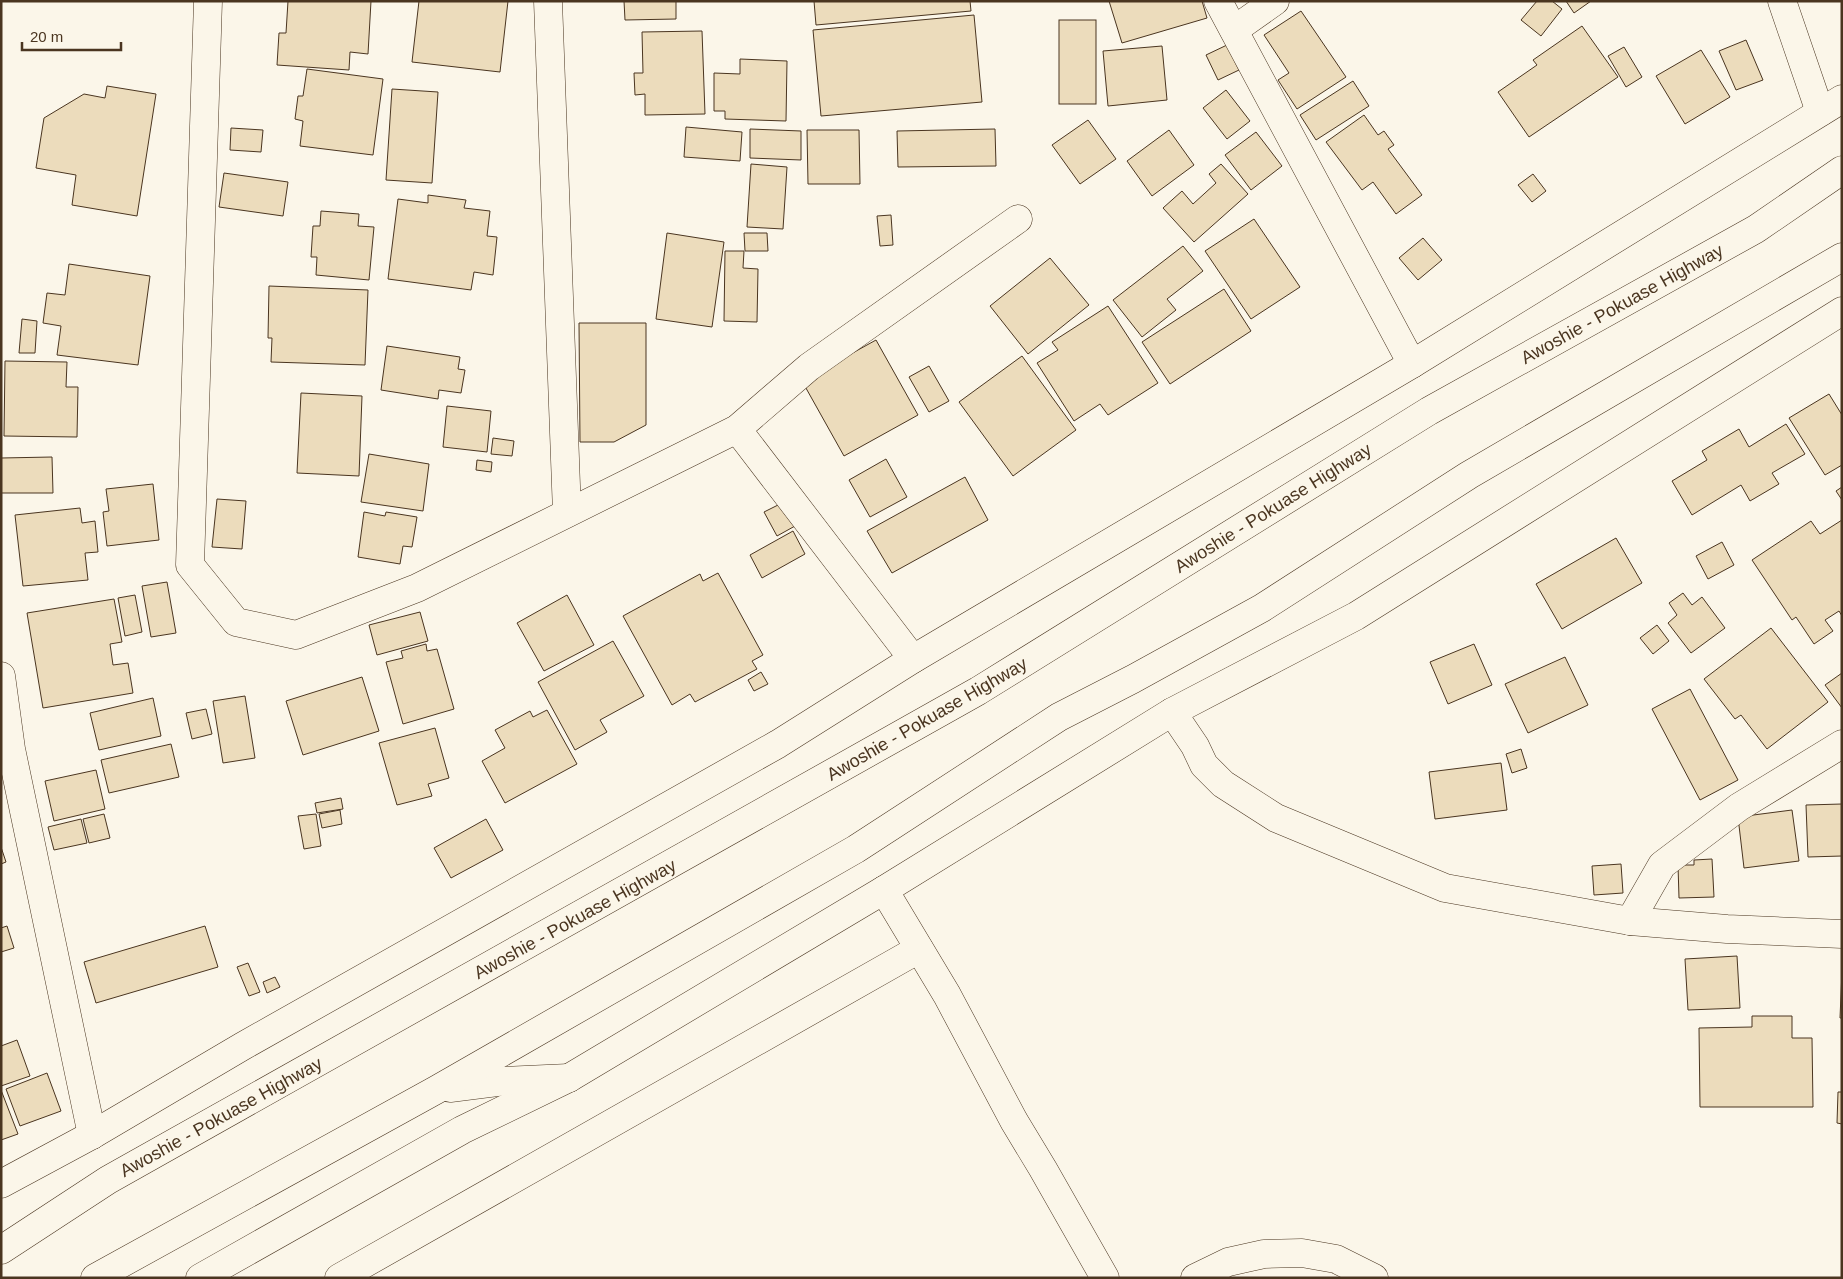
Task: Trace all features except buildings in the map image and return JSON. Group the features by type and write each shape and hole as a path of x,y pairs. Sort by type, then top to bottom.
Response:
{"street":[{"path":"208,1 190,565 236,622 296,635 418,588 736,429 809,367 1018,219"},
{"path":"548,1 567,513"},
{"path":"1218,1 1412,364"},
{"path":"1234,30 1275,1"},
{"path":"1,1184 92,1135 243,1046 778,744 913,659 1412,364 1831,106 1782,1"},
{"name":"Awoshie - Pokuase Highway","path":"1,1250 108,1180 978,691 1429,411 1756,229 1842,170"},
{"path":"95,1278 436,1090 856,849 1059,716 1133,679 1262,608 1469,475 1842,257"},
{"path":"200,1278 462,1130 569,1078 884,890 1172,712 1356,616 1842,311"},
{"path":"736,429 913,659"},
{"path":"1,676 4,722 92,1135"},
{"path":"1172,712 1195,746 1204,765 1222,784 1276,818 1445,888 1630,921 1727,929 1842,934"},
{"path":"1630,921 1662,865 1739,807 1842,744"},
{"path":"884,890 947,995 1014,1121 1105,1278"},
{"path":"339,1278 919,949"},
{"path":"436,1090 505,1081 569,1078"},
{"path":"1195,1278 1228,1262 1264,1254 1302,1253 1336,1258 1374,1278"}]}
